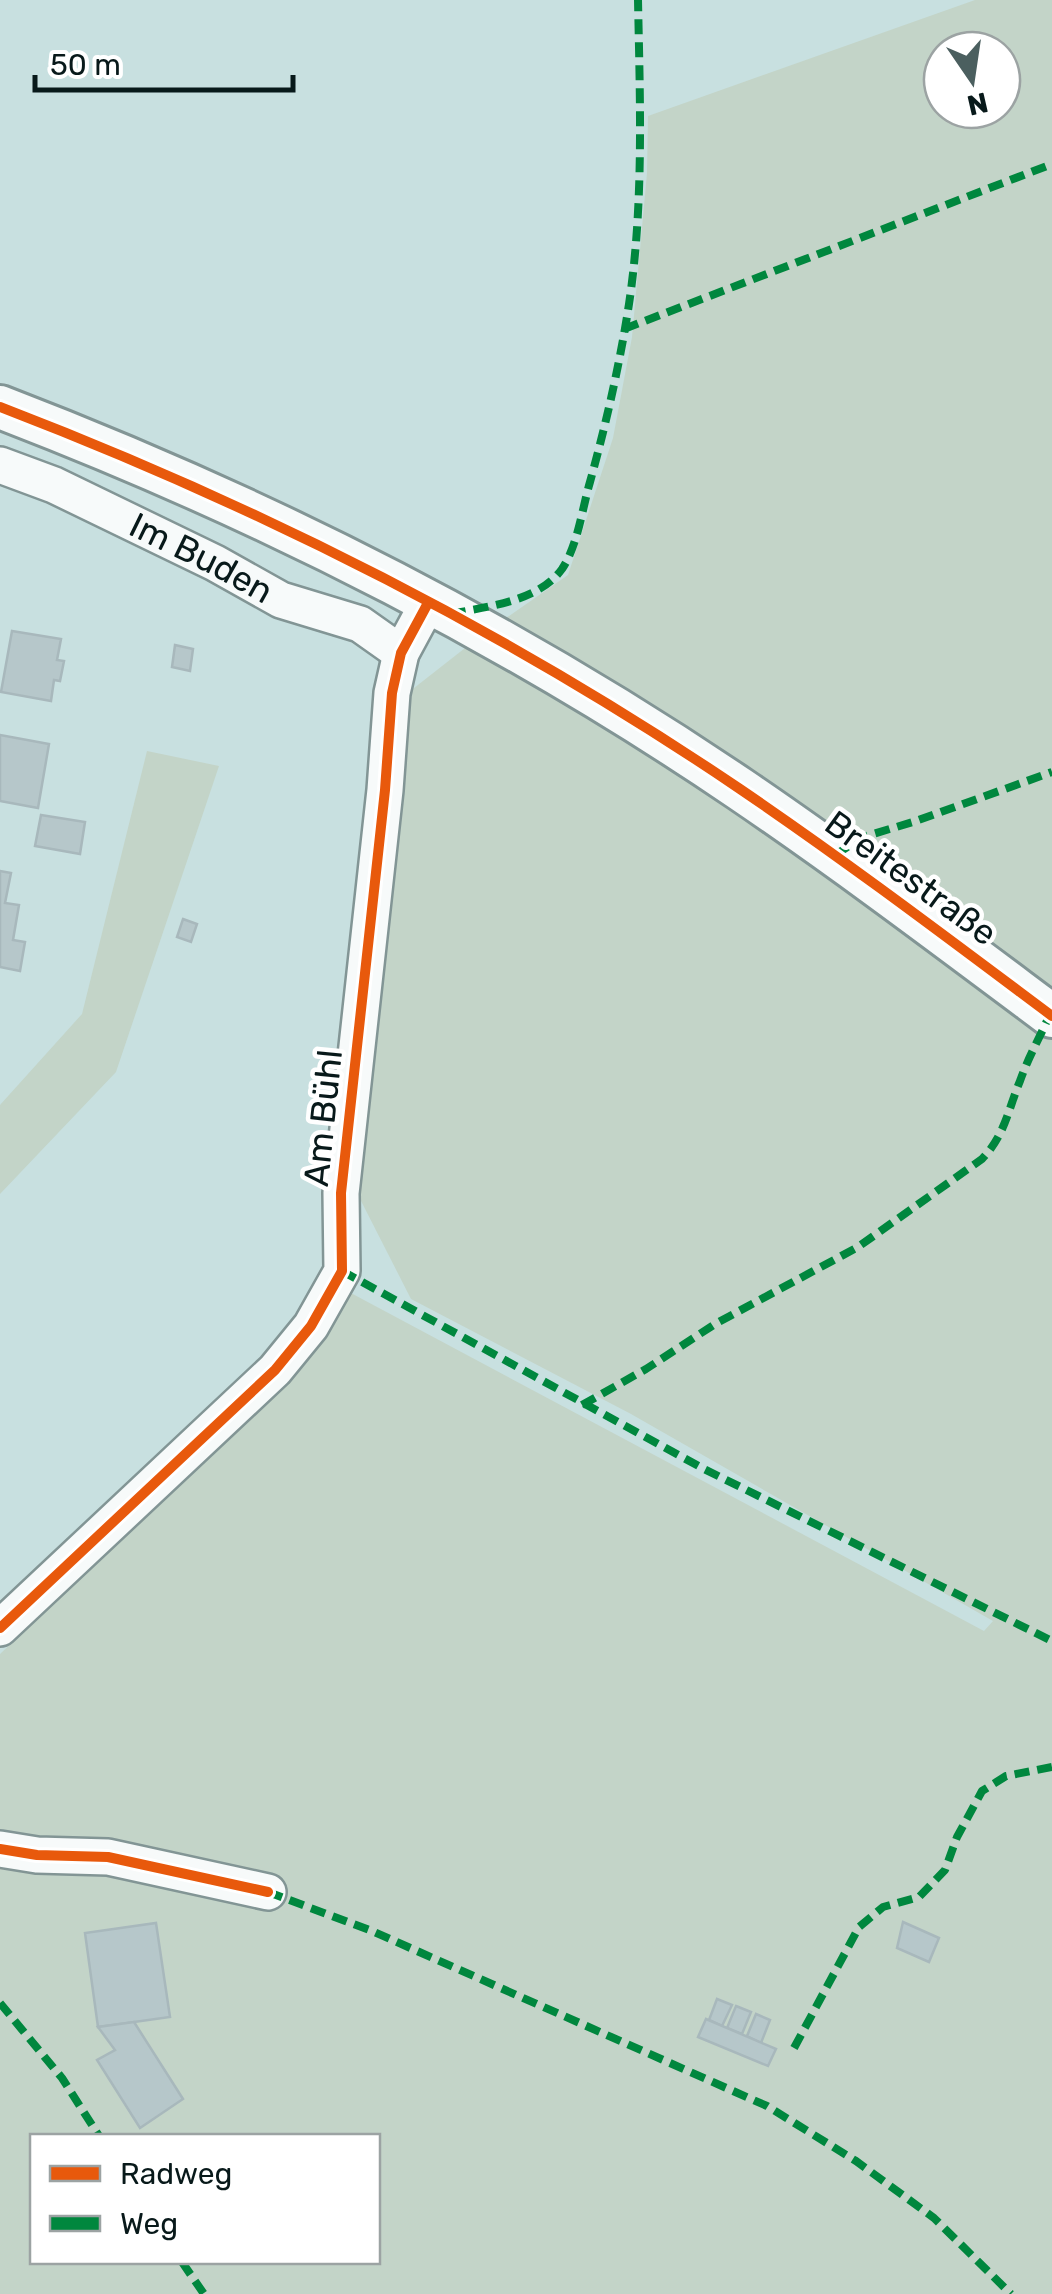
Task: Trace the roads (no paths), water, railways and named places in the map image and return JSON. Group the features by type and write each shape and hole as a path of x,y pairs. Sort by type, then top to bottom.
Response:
{"street":[{"name":"Breitestraße","path":"0,407 211,494 428,604 596,699 737,787 1052,1016"},
{"name":"Im Buden","path":"0,466 54,485 215,562 281,600 360,624 401,653"},
{"name":"Am Bühl","path":"0,1628 275,1370 311,1326 342,1271 341,1192 386,790 392,694 401,653 428,604"},
{"path":"0,1849 37,1855 108,1857 268,1892"}]}
